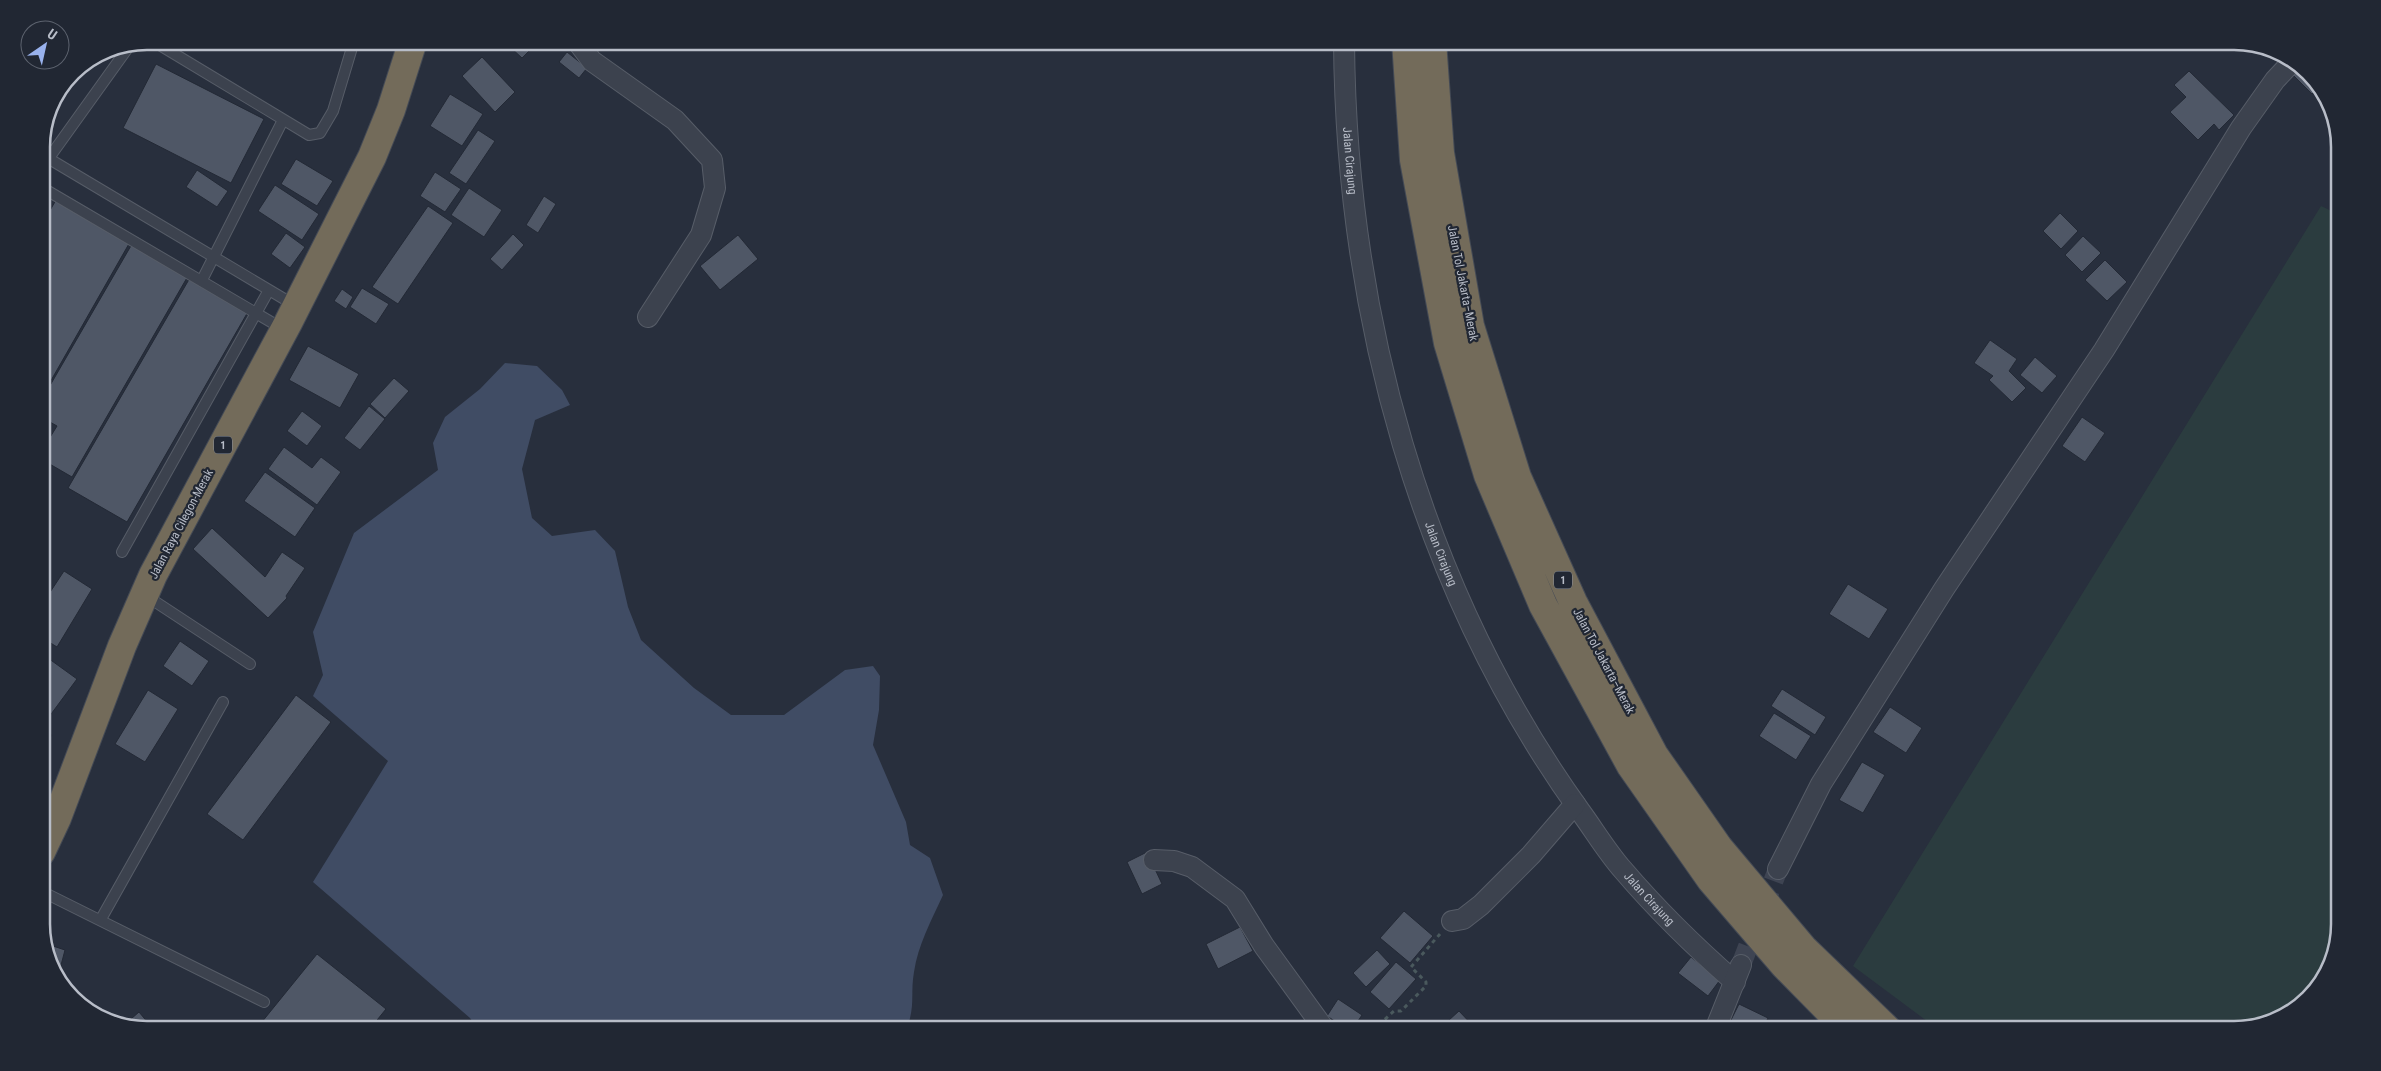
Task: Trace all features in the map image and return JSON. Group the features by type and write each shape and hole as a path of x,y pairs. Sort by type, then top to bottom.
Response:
{"highway":[{"name":"Jalan Raya Cilegon-Merak","path":"50,834 122,646 144,595 290,318 372,157 391,110 410,50"},
{"name":"1","path":"1407,50 1414,160 1448,343 1488,476 1543,604 1631,766 1712,880 1784,965 1839,1021"},
{"name":"Jalan Tol Jakarta–Merak","path":"1433,50 1440,153 1470,326 1517,477 1572,602 1654,755 1719,848 1803,948 1879,1021"}],"street":[{"path":"583,50 592,61 675,120 712,160 715,188 701,234 648,317"},
{"name":"Jalan Cirajung","path":"1344,50 1346,112 1360,254 1373,328 1410,471 1456,592 1486,656 1542,756 1621,868 1660,912 1738,974 1719,1021"},
{"path":"1778,869 1821,784 1944,589 2104,350 2241,128 2275,80 2288,66"},
{"path":"1452,921 1463,919 1481,905 1531,854 1575,804"},
{"path":"1154,860 1174,861 1192,867 1235,899 1264,946 1318,1021"}],"lane":[{"path":"168,50 309,135 320,133 333,111 351,50"},
{"path":"50,149 124,53"},
{"path":"202,280 216,256 283,120"},
{"path":"50,159 216,256 270,290 290,318"},
{"path":"50,193 256,312 290,318"},
{"path":"122,552 270,290"},
{"path":"144,595 250,664"},
{"path":"101,920 223,702"},
{"path":"50,895 264,1002"}],"path":[{"path":"1383,1021 1394,1011 1402,1011 1426,986 1427,983 1412,968 1412,965 1452,921"}],"shaded area":[{"path":"2321,206 2331,211 2331,930 2326,955 2318,972 2303,993 2288,1005 2265,1016 2247,1020 1927,1021 1853,966"}],"water":[{"path":"505,363 537,366 562,390 570,405 535,420 522,469 532,518 552,536 595,530 615,551 628,607 641,640 694,688 731,715 784,715 845,670 873,666 880,676 879,710 873,745 906,822 910,845 930,858 943,895 926,933 916,962 909,1021 472,1021 313,882 388,761 313,696 323,675 313,632 354,533 438,470 433,443 445,417 480,389"}],"building":[{"path":"513,50 530,50 522,58"},
{"path":"567,52 587,68 579,78 559,62"},
{"path":"482,57 515,92 495,112 462,76"},
{"path":"156,64 264,119 231,183 123,128"},
{"path":"2292,69 2298,74 2314,92 2312,94 2289,71"},
{"path":"2189,71 2234,115 2219,130 2214,124 2198,140 2170,112 2186,97 2174,85"},
{"path":"450,94 483,114 462,146 430,126"},
{"path":"478,130 495,141 466,184 449,173"},
{"path":"296,159 333,181 317,206 281,184"},
{"path":"197,170 228,191 217,207 186,187"},
{"path":"435,172 461,189 445,212 420,196"},
{"path":"275,185 319,214 302,240 258,211"},
{"path":"469,188 502,210 484,237 451,215"},
{"path":"544,196 556,204 538,233 526,225"},
{"path":"56,200 130,242 50,382 50,210"},
{"path":"428,206 453,223 398,304 372,287"},
{"path":"2060,213 2078,231 2061,249 2043,231"},
{"path":"286,233 305,247 290,268 271,254"},
{"path":"513,234 524,245 502,270 490,259"},
{"path":"738,235 758,259 720,290 700,266"},
{"path":"2083,236 2101,253 2082,272 2065,255"},
{"path":"132,244 188,276 72,477 50,464 50,437 57,426 50,422 50,385"},
{"path":"2105,260 2127,282 2107,301 2085,280"},
{"path":"191,276 249,310 127,522 68,488"},
{"path":"362,288 389,304 376,324 350,307"},
{"path":"342,289 353,297 346,309 334,301"},
{"path":"1990,340 2017,359 2009,371 2026,388 2012,402 1989,380 1993,376 1974,363"},
{"path":"308,346 359,374 340,408 289,380"},
{"path":"2035,357 2057,376 2042,393 2020,375"},
{"path":"394,378 409,391 385,418 370,404"},
{"path":"369,406 385,419 360,450 344,438"},
{"path":"302,411 322,426 307,446 287,431"},
{"path":"2082,417 2105,433 2085,462 2062,446"},
{"path":"284,447 312,468 321,457 341,472 317,505 268,469"},
{"path":"265,472 315,508 295,537 244,501"},
{"path":"212,528 265,577 282,552 305,568 286,596 287,598 268,618 193,549"},
{"path":"64,571 92,589 57,647 50,643 50,592"},
{"path":"1848,584 1888,609 1869,639 1829,614"},
{"path":"180,641 209,661 192,686 163,666"},
{"path":"50,660 77,679 50,716"},
{"path":"1782,689 1826,717 1815,735 1771,706"},
{"path":"148,690 178,709 145,762 115,744"},
{"path":"296,695 331,722 243,840 207,814"},
{"path":"1890,707 1922,728 1906,753 1873,732"},
{"path":"1774,713 1811,736 1796,760 1759,736"},
{"path":"1862,762 1885,775 1863,813 1839,800"},
{"path":"1147,852 1162,884 1142,894 1127,862"},
{"path":"1404,911 1433,936 1410,963 1380,938"},
{"path":"1240,927 1253,951 1218,969 1206,944"},
{"path":"53,946 65,950 60,967"},
{"path":"1377,950 1390,964 1366,987 1353,973"},
{"path":"317,954 386,1009 376,1021 263,1021"},
{"path":"1691,957 1720,980 1708,996 1678,973"},
{"path":"1396,962 1416,979 1389,1009 1370,992"},
{"path":"1338,999 1362,1015 1358,1021 1334,1021 1327,1016"},
{"path":"1739,1004 1768,1018 1766,1021 1730,1021"},
{"path":"1459,1011 1468,1021 1448,1021"},
{"path":"139,1012 146,1021 134,1020 130,1019"}],"tunnel":[{"path":"1741,965 1778,869"}]}
